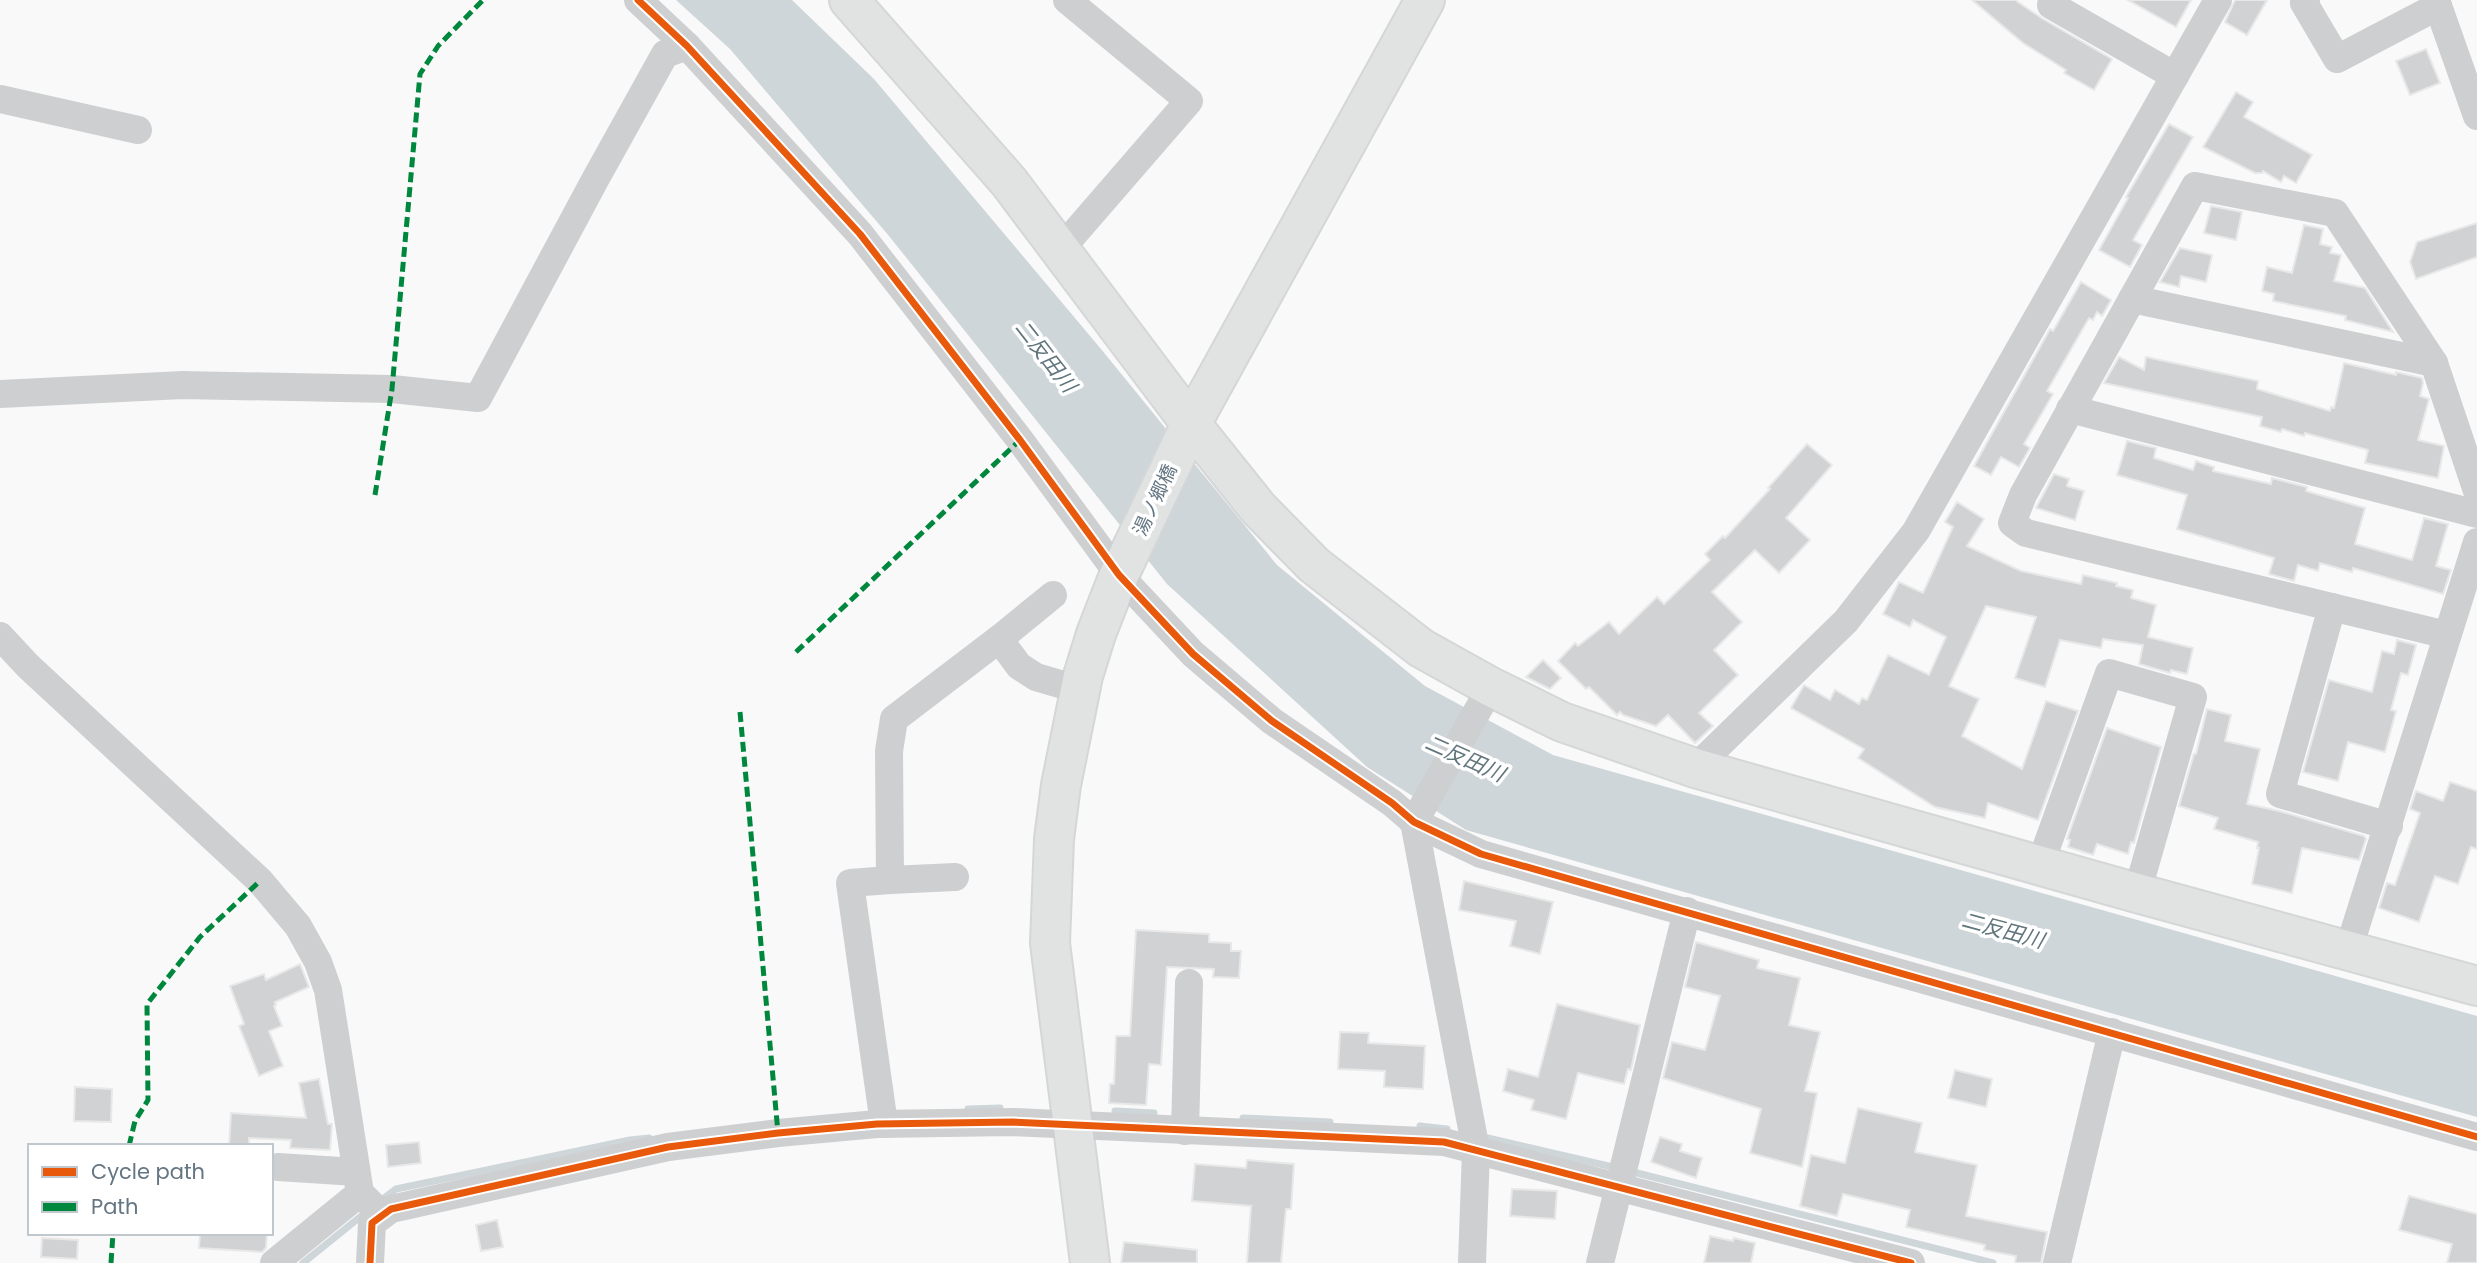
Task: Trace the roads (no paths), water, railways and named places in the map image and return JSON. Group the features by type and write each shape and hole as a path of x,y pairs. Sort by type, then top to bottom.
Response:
{"street":[{"path":"638,0 687,46 860,234 1020,440 1119,575 1193,654 1272,721 1392,803 1414,822 1481,854 2477,1136"},
{"path":"1060,250 1189,101 1067,0"},
{"name":"湯ノ郷橋","path":"1090,1263 1050,943 1054,839 1061,785 1080,690 1096,634 1119,575 1191,424 1425,0"},
{"path":"1695,768 1846,621 1916,531 2218,0"},
{"path":"2306,0 2304,3 2337,59 2437,3 2477,116"},
{"path":"860,3 1009,182 1191,424 1258,508 1314,565 1421,648 1562,722 1695,768 2477,986"},
{"path":"2051,5 2175,76"},
{"path":"0,394 183,385 392,388 478,398 665,54 687,46"},
{"path":"0,99 138,130"},
{"path":"2447,635 2026,533 2012,523 2023,495 2195,186 2335,213 2434,363 2477,491"},
{"path":"2132,299 2434,363"},
{"path":"2070,409 2477,514"},
{"path":"2348,951 2477,542"},
{"path":"890,880 889,751 894,719 1053,596"},
{"path":"2332,607 2280,794 2389,826"},
{"path":"0,636 28,666 260,881 298,926 318,962 328,990 358,1183 382,1215"},
{"path":"999,639 1019,666 1037,677 1080,690"},
{"path":"2039,865 2109,673 2181,693 2193,697 2137,893"},
{"path":"1472,1263 1474,1137 1414,822 1491,687"},
{"path":"884,1124 850,883 955,877"},
{"path":"1600,1263 1687,911"},
{"path":"1185,1131 1189,983"},
{"path":"2057,1263 2112,1032"},
{"path":"370,1263 372,1223 391,1209 668,1147 778,1133 884,1124 1013,1122 1444,1142 1474,1137 1620,1176 1826,1252 1911,1263"},
{"path":"278,1167 358,1183"},
{"path":"274,1263 358,1183"}],"water":[{"name":"二反田川","path":"676,0 792,0 874,79 1101,349 1277,565 1425,686 1553,755 2477,1016 2477,1117 1466,830 1367,767 1167,584 889,236 730,49"}],"waterway":[{"path":"968,1109 1000,1108"},
{"path":"1115,1111 1154,1113"},
{"path":"1243,1118 1330,1122"},
{"path":"1420,1126 1447,1129"},
{"path":"1479,1136 1617,1168"},
{"path":"380,1201 396,1189 649,1138"},
{"path":"1629,1171 1993,1263"},
{"path":"303,1263 365,1213"}]}
